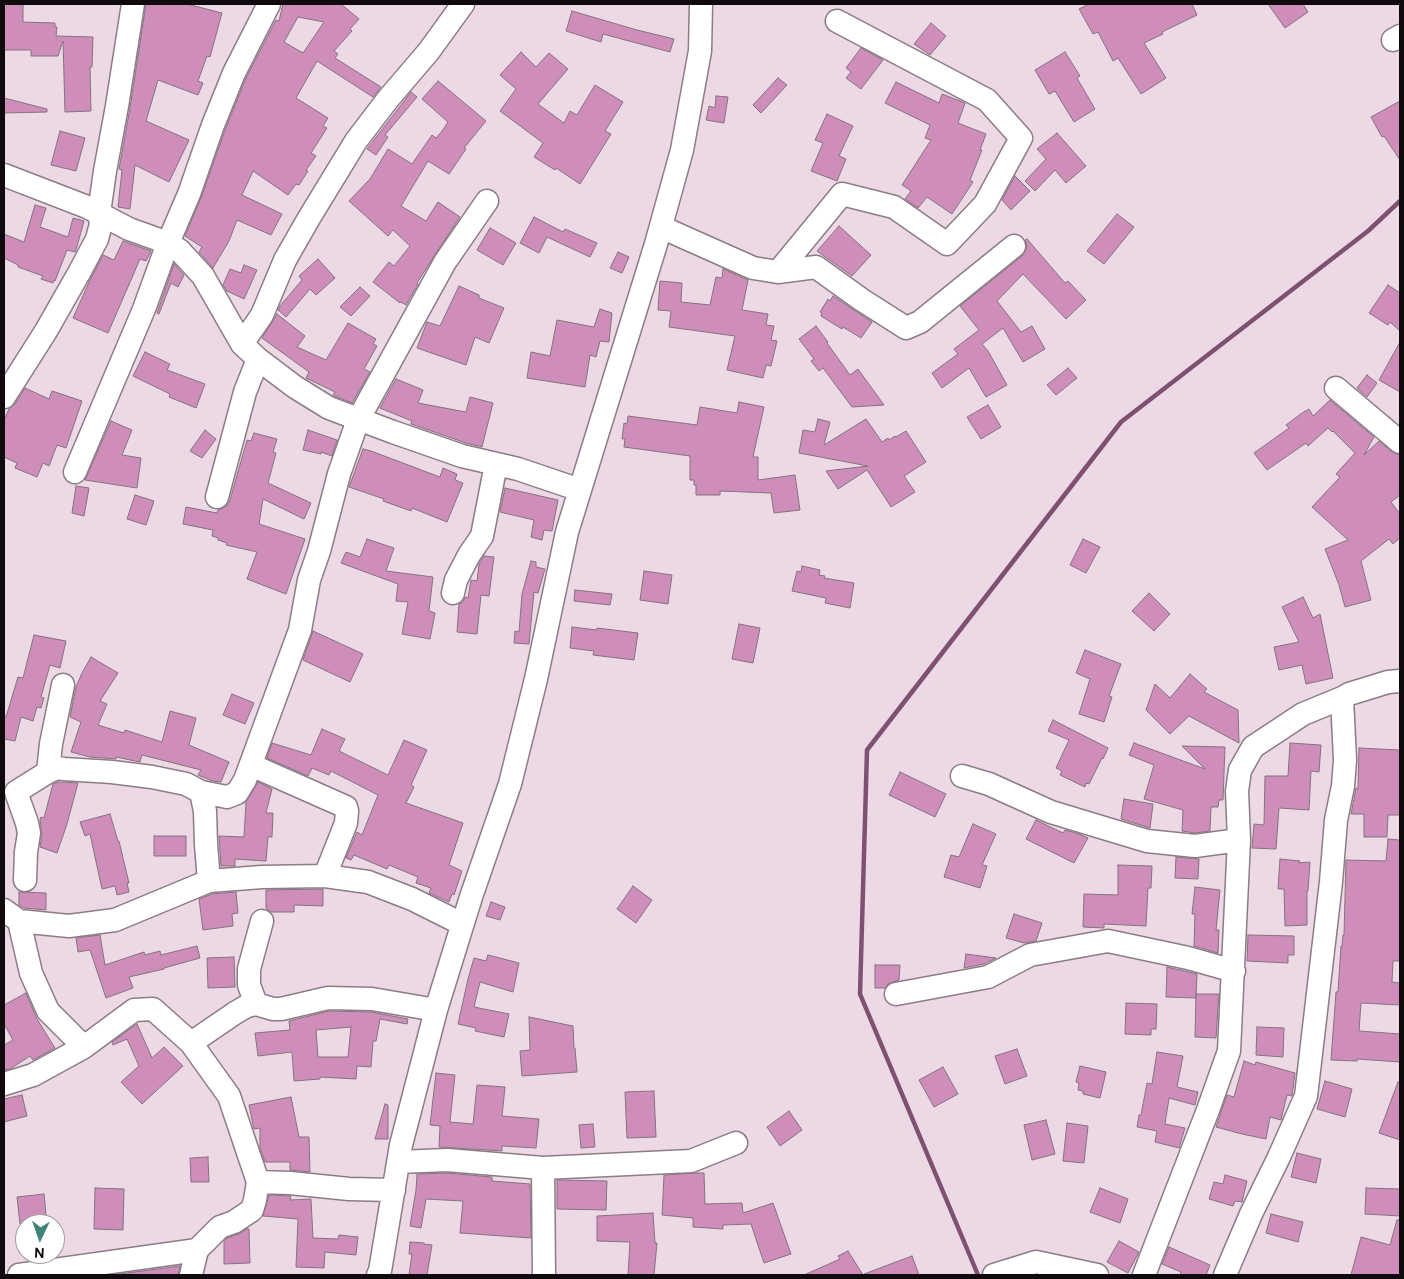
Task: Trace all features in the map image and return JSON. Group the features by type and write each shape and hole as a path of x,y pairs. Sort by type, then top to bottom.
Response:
{"street":[{"path":"4,397 46,331 97,239 101,224 99,213 105,171 133,4"},
{"path":"75,472 144,309 234,73 268,4"},
{"path":"217,497 245,392 250,351 262,315 285,260 356,141 388,99 429,51 463,4"},
{"path":"381,1274 401,1145 436,1010 470,897 510,784 536,679 567,532 661,227 682,150 700,51 701,4"},
{"path":"778,272 842,194 894,207 947,244 985,204 1021,138 987,100 837,21"},
{"path":"4,174 87,206 129,229 168,243 179,250 203,276 250,351 295,387 329,408 462,456 518,469 580,490"},
{"path":"25,880 27,823 10,790 57,768 152,777 186,784 201,792 227,797 237,793 252,765 300,630 309,580 319,551 339,474 358,420 445,262 487,200"},
{"path":"661,227 753,268 778,272 816,267 862,300 906,328 920,322 1014,246"},
{"path":"1336,388 1400,442"},
{"path":"453,593 456,580 469,555 482,536 496,464"},
{"path":"1144,1275 1230,1051 1239,840 1237,791 1240,770 1253,747 1303,714 1349,694 1388,682 1400,681"},
{"path":"48,772 51,744 63,685"},
{"path":"1225,1275 1306,1096 1331,882 1336,820 1343,786 1345,760 1342,698"},
{"path":"252,765 346,807 346,823 325,876"},
{"path":"962,776 989,784 1051,812 1147,841 1195,846 1239,840"},
{"path":"201,792 205,811 209,881"},
{"path":"84,1047 48,1010 30,973 11,916 68,926 115,920 209,881 262,877 325,876 368,882 412,899 462,924"},
{"path":"256,1004 248,985 249,969 262,922"},
{"path":"896,994 988,977 1030,955 1108,941 1188,958 1234,971"},
{"path":"191,1043 235,1013 247,1006 256,1004 273,1009 281,1009 328,998 372,999 436,1010"},
{"path":"4,1084 32,1075 84,1047 134,1010 153,1009 191,1043 229,1096 258,1182 252,1210 234,1222 220,1228 197,1250 191,1275"},
{"path":"398,1162 447,1160 543,1168 691,1162 736,1143"},
{"path":"543,1168 544,1275"},
{"path":"258,1182 350,1189 394,1190"},
{"path":"19,1275 197,1250"},
{"path":"994,1275 1036,1262 1097,1275"}],"building":[{"path":"4,4 23,4 23,22 55,23 55,27 57,27 56,36 93,37 92,67 90,67 91,111 65,112 63,41 58,56 31,56 31,50 4,50"},
{"path":"146,4 187,4 222,13 210,57 207,56 198,81 203,83 198,95 158,80 146,121 189,140 169,182 135,165 130,209 118,207 122,170 119,169"},
{"path":"283,4 341,4 359,19 350,29 352,31 334,51 338,54 335,58 381,87 373,97 317,61 296,98 328,118 323,126 327,128 311,153 316,156 306,170 308,171 299,185 296,184 288,195 253,171 242,195 282,214 271,235 237,220 229,241 213,268 199,252 202,247 185,236 246,78 276,20 279,21","holes":["298,17 324,22 303,53 284,42"]},
{"path":"1089,4 1192,4 1197,15 1144,43 1166,78 1141,94 1118,58 1113,61 1098,32 1093,34 1079,9"},
{"path":"1268,4 1303,4 1308,12 1285,28"},
{"path":"572,11 674,39 670,52 603,34 601,42 566,31"},
{"path":"931,23 946,36 930,55 914,44"},
{"path":"861,48 883,60 861,89 846,78 851,72 846,68"},
{"path":"521,52 536,67 549,53 568,69 538,104 564,123 570,111 577,115 595,85 623,102 605,131 611,134 580,184 556,168 555,170 534,157 543,143 500,111 516,89 500,75"},
{"path":"1065,52 1080,76 1077,78 1095,109 1074,122 1055,91 1049,94 1035,70"},
{"path":"778,78 787,85 761,113 753,105"},
{"path":"438,81 486,121 464,148 466,149 449,174 428,161 401,206 426,221 438,202 460,217 417,283 406,305 400,303 373,282 389,262 394,266 410,246 393,230 388,236 349,201 370,179 388,149 412,164 432,135 436,138 442,131 448,122 422,99"},
{"path":"896,82 939,103 942,94 965,103 958,123 986,134 970,180 973,182 952,214 927,197 918,208 905,199 911,191 902,185 931,140 925,138 930,125 885,103"},
{"path":"411,92 417,97 385,135 388,137 376,155 367,149"},
{"path":"716,96 728,97 724,123 706,120 709,106 715,108"},
{"path":"4,98 47,109 47,112 4,113"},
{"path":"1400,101 1400,160 1384,136 1382,137 1371,117"},
{"path":"827,114 853,126 839,156 846,159 837,181 811,171 823,143 815,140"},
{"path":"60,131 85,138 76,171 51,165"},
{"path":"1057,133 1086,166 1066,183 1055,170 1035,191 1025,181 1046,159 1037,149"},
{"path":"1015,176 1030,191 1011,210 1002,200"},
{"path":"35,205 46,208 40,227 68,237 73,218 84,221 75,252 67,250 53,283 41,279 43,276 18,267 18,265 4,258 4,234 24,242"},
{"path":"1117,214 1134,227 1104,264 1087,251"},
{"path":"534,217 563,232 565,229 597,243 590,257 547,237 539,253 520,243"},
{"path":"839,226 871,255 852,276 817,251"},
{"path":"490,228 516,243 503,265 477,250"},
{"path":"1027,239 1065,283 1068,281 1086,300 1066,319 1023,274 997,301 1021,332 1032,326 1045,349 1023,362 1003,328 982,344 1007,385 986,397 969,368 942,388 932,373 958,354 954,349 979,330 960,306 1022,256 1026,250 1027,244 1025,240"},
{"path":"123,241 151,251 146,261 140,259 108,333 73,318 103,255 114,260"},
{"path":"618,252 629,257 622,273 610,268"},
{"path":"318,259 335,278 316,295 310,289 286,317 278,310 280,306 302,280 299,276"},
{"path":"174,264 184,275 178,287 171,283 159,314 157,313"},
{"path":"244,265 257,270 244,299 227,291 223,285 230,269 241,273"},
{"path":"723,269 748,280 742,310 768,314 766,325 774,326 771,340 777,341 771,366 766,365 763,378 727,370 735,336 669,327 671,311 658,310 660,281 682,283 681,302 710,305 716,277 722,278"},
{"path":"1388,285 1400,293 1400,331 1390,322 1388,325 1369,313"},
{"path":"459,286 479,295 479,298 504,308 489,343 475,337 466,365 417,348 427,322 440,326"},
{"path":"360,287 370,296 351,316 340,307"},
{"path":"833,296 872,322 861,338 821,316 822,313 820,312 828,299 830,301"},
{"path":"600,309 612,313 609,342 600,341 596,357 590,355 585,387 527,378 531,352 550,356 557,320 594,327"},
{"path":"277,314 305,336 297,347 326,360 348,323 376,339 373,344 377,346 364,369 370,372 352,403 333,395 335,392 306,378 309,372 262,338"},
{"path":"816,326 850,375 858,369 884,405 852,407 823,368 819,371 811,361 814,359 799,339"},
{"path":"1400,342 1400,392 1379,380"},
{"path":"145,352 170,364 167,370 205,384 196,408 169,397 170,394 133,376"},
{"path":"1068,368 1077,378 1056,395 1047,385"},
{"path":"1367,375 1377,383 1367,397 1357,388"},
{"path":"396,379 423,390 418,403 466,412 470,397 493,403 482,447 411,424 412,421 380,408"},
{"path":"25,388 49,399 52,391 82,401 66,448 57,445 49,466 43,463 37,477 15,468 17,463 4,457 4,420 9,409 15,404"},
{"path":"1330,400 1374,437 1364,455 1379,441 1392,452 1400,455 1400,495 1391,502 1400,514 1400,538 1393,544 1389,539 1361,561 1371,600 1345,607 1325,549 1348,540 1312,507 1340,477 1336,474 1355,453 1328,428 1308,446 1306,443 1267,470 1254,453 1289,428 1286,425 1302,413 1309,409 1313,416"},
{"path":"739,402 764,407 753,457 758,457 758,480 795,475 800,510 774,513 771,493 720,491 720,495 696,495 694,480 690,480 690,456 624,447 625,439 622,439 624,423 627,424 628,416 697,425 700,407 737,413"},
{"path":"988,405 1001,427 981,439 967,417"},
{"path":"818,419 830,422 824,445 866,419 882,442 906,431 926,462 904,476 915,492 891,507 867,470 838,489 826,471 868,466 799,453 803,430 815,432"},
{"path":"111,421 132,430 122,455 141,458 137,488 85,480"},
{"path":"205,430 216,439 202,458 190,451"},
{"path":"308,430 337,440 332,456 321,452 321,454 303,450"},
{"path":"254,433 277,439 273,452 276,453 268,483 311,503 304,519 263,499 259,524 305,539 286,594 247,579 257,552 226,545 227,543 212,536 213,530 183,524 186,507 217,513 218,510 227,506 247,440 251,441"},
{"path":"363,449 440,477 443,468 457,474 455,480 463,483 447,522 412,508 411,511 383,501 384,499 349,487"},
{"path":"76,486 89,488 84,516 72,513"},
{"path":"505,488 558,500 552,531 544,530 542,540 531,537 534,520 500,512"},
{"path":"135,495 154,501 146,525 127,519"},
{"path":"367,539 394,548 386,571 433,577 429,611 435,613 430,639 402,634 408,602 396,601 398,584 341,563 346,552 360,557"},
{"path":"1083,539 1100,547 1086,573 1070,565"},
{"path":"484,556 494,557 489,596 481,595 477,634 457,632 459,604 463,602 465,597 468,598 471,580 477,581 479,564"},
{"path":"531,561 536,562 536,567 545,569 538,593 534,592 529,644 514,643 515,631 519,632 522,594"},
{"path":"802,566 820,570 819,575 825,576 824,578 854,583 850,608 825,603 826,598 792,591 797,571 801,572"},
{"path":"644,571 672,575 668,604 640,600"},
{"path":"575,590 612,594 610,605 574,601"},
{"path":"1149,593 1170,614 1154,631 1132,611"},
{"path":"1303,597 1313,618 1320,614 1333,678 1306,684 1302,665 1279,670 1274,647 1299,642 1282,607"},
{"path":"739,624 760,628 753,663 732,659"},
{"path":"572,627 638,633 634,660 593,655 594,651 570,648"},
{"path":"313,631 363,654 350,682 303,660"},
{"path":"34,635 66,641 60,668 50,665 41,697 44,698 41,708 37,707 33,721 21,717 15,741 4,739 4,716 6,717 18,677 23,678"},
{"path":"1085,650 1121,664 1109,696 1112,697 1104,722 1079,714 1090,679 1076,673"},
{"path":"91,657 118,673 100,701 107,704 98,725 124,733 125,730 162,742 170,711 196,718 189,745 229,762 221,782 212,781 198,775 201,770 142,755 140,762 116,757 116,759 90,757 71,752 81,722 70,717 76,687"},
{"path":"1190,674 1207,689 1204,692 1238,710 1239,743 1189,716 1170,734 1146,710 1155,684 1170,698"},
{"path":"232,694 254,703 245,724 223,715"},
{"path":"1053,720 1108,748 1089,784 1086,783 1085,787 1060,775 1062,771 1056,768 1069,740 1048,731"},
{"path":"322,729 345,739 339,751 388,775 404,740 427,750 411,785 414,787 406,803 463,823 449,865 462,871 454,895 452,894 449,902 429,893 431,888 416,883 418,877 389,865 387,869 354,855 351,860 346,858 357,832 362,835 378,795 331,771 329,775 312,768 308,776 267,758 272,743 311,755"},
{"path":"1134,743 1205,769 1182,746 1225,747 1223,800 1219,800 1218,807 1211,807 1210,831 1195,833 1182,831 1183,810 1144,799 1154,765 1129,755"},
{"path":"1290,743 1321,745 1319,772 1311,771 1309,810 1279,808 1276,849 1252,848 1254,824 1264,825 1265,776 1288,776"},
{"path":"1359,748 1400,750 1400,815 1388,815 1387,837 1364,837 1364,814 1351,814 1356,788 1358,789"},
{"path":"900,772 946,794 935,817 889,795"},
{"path":"59,782 78,783 57,853 40,847 42,835 40,820 41,817 44,818 53,784"},
{"path":"258,782 272,789 266,813 273,813 272,837 268,837 266,861 235,859 235,866 221,866 219,836 244,837 246,802"},
{"path":"1124,799 1153,804 1150,828 1121,819"},
{"path":"110,814 119,841 129,883 127,883 129,892 117,895 115,886 102,889 90,834 85,836 80,822"},
{"path":"1036,820 1063,833 1065,830 1088,838 1074,863 1026,839"},
{"path":"973,824 996,834 982,865 987,866 980,888 944,877 951,855 959,857"},
{"path":"154,836 186,836 186,856 154,856"},
{"path":"1388,839 1400,840 1400,961 1393,961 1392,982 1400,983 1400,1005 1361,1003 1359,1031 1400,1034 1400,1062 1357,1059 1357,1061 1331,1060 1336,992 1338,992 1341,946 1344,935 1346,860 1386,861"},
{"path":"1176,857 1199,859 1198,879 1175,878"},
{"path":"1280,859 1300,861 1299,863 1310,862 1307,891 1307,925 1285,926 1284,889 1278,889"},
{"path":"1118,865 1152,866 1151,888 1148,888 1146,926 1104,924 1104,928 1083,927 1084,894 1118,895"},
{"path":"633,886 652,900 636,923 617,909"},
{"path":"1195,887 1220,890 1216,930 1219,930 1218,953 1194,946 1195,914 1192,914"},
{"path":"323,889 323,906 294,905 294,912 271,912 266,908 266,890"},
{"path":"19,892 46,893 46,910 24,908 19,905"},
{"path":"236,892 238,913 232,914 233,926 203,930 199,899 212,894"},
{"path":"491,902 505,907 500,920 486,916"},
{"path":"1014,914 1042,923 1036,941 1024,943 1006,938"},
{"path":"100,935 105,965 144,952 145,955 160,951 161,955 197,946 200,958 129,977 133,988 106,998 90,950 78,952 76,938"},
{"path":"1248,935 1294,936 1294,955 1288,955 1288,963 1247,961"},
{"path":"966,954 996,958 984,964 964,968"},
{"path":"488,955 519,963 513,992 480,982 474,1007 509,1014 504,1037 475,1031 476,1028 458,1024 474,958 486,961"},
{"path":"234,957 235,987 208,988 207,958"},
{"path":"875,965 900,965 899,980 888,984 885,988 875,988"},
{"path":"1167,967 1197,974 1196,998 1166,997"},
{"path":"26,993 37,1019 55,1048 33,1060 30,1056 10,1069 4,1070 4,1045 13,1040 4,1024 4,1005"},
{"path":"1196,994 1219,994 1216,1038 1195,1037"},
{"path":"1126,1003 1157,1004 1156,1029 1151,1029 1151,1035 1125,1034"},
{"path":"329,1011 371,1012 408,1019 407,1024 380,1019 376,1041 373,1041 371,1067 357,1066 356,1079 320,1077 320,1079 294,1081 292,1052 258,1056 255,1033 290,1030 289,1021","holes":["351,1027 348,1057 318,1057 316,1030"]},
{"path":"529,1017 573,1026 577,1072 522,1076 520,1051 530,1050"},
{"path":"137,1024 152,1058 164,1047 183,1066 142,1104 121,1082 139,1066 127,1039 113,1045 112,1042"},
{"path":"1257,1027 1284,1028 1283,1057 1256,1055"},
{"path":"1017,1049 1027,1076 1005,1084 995,1056"},
{"path":"1157,1052 1183,1056 1177,1087 1198,1092 1195,1105 1169,1098 1165,1124 1185,1128 1179,1148 1155,1142 1157,1131 1137,1127 1147,1083 1152,1084"},
{"path":"1244,1061 1255,1065 1256,1062 1295,1073 1292,1096 1287,1095 1281,1120 1270,1117 1266,1139 1216,1127 1227,1095 1234,1097"},
{"path":"1080,1066 1106,1072 1100,1098 1083,1094 1083,1091 1078,1090 1079,1083 1076,1082"},
{"path":"943,1067 958,1094 934,1107 919,1080"},
{"path":"436,1073 455,1075 450,1122 473,1124 477,1085 505,1087 502,1116 539,1119 536,1148 502,1146 502,1151 439,1147 440,1126 430,1125"},
{"path":"1325,1081 1352,1089 1345,1117 1317,1109"},
{"path":"1398,1082 1400,1082 1400,1140 1379,1133"},
{"path":"654,1091 656,1137 627,1138 625,1092"},
{"path":"22,1095 27,1116 4,1122 4,1099"},
{"path":"291,1097 299,1137 309,1137 310,1172 290,1170 290,1162 265,1162 260,1148 260,1128 254,1129 249,1105"},
{"path":"385,1104 388,1105 388,1139 375,1139"},
{"path":"789,1111 802,1130 780,1146 767,1127"},
{"path":"1046,1120 1055,1154 1032,1160 1024,1125"},
{"path":"1067,1123 1088,1126 1084,1163 1063,1161"},
{"path":"593,1124 595,1147 581,1148 579,1125"},
{"path":"1297,1153 1321,1159 1316,1183 1291,1177"},
{"path":"208,1157 209,1182 191,1182 190,1158"},
{"path":"447,1173 492,1177 492,1181 530,1184 531,1238 460,1233 463,1201 426,1199 421,1228 410,1226 417,1174"},
{"path":"704,1173 705,1204 742,1203 743,1213 773,1203 791,1254 764,1263 751,1224 723,1225 723,1229 693,1227 693,1218 662,1215 664,1175"},
{"path":"1225,1175 1247,1181 1242,1202 1235,1201 1233,1206 1209,1199 1214,1182 1223,1184"},
{"path":"557,1180 607,1181 606,1210 557,1209"},
{"path":"95,1188 124,1189 123,1230 94,1229"},
{"path":"1100,1188 1128,1199 1120,1223 1090,1212"},
{"path":"1366,1188 1400,1189 1400,1216 1365,1214"},
{"path":"44,1194 46,1214 19,1214 17,1197"},
{"path":"269,1195 291,1196 290,1200 311,1199 313,1238 338,1239 339,1235 358,1237 356,1255 325,1252 324,1268 296,1267 298,1219 263,1216"},
{"path":"653,1213 655,1243 657,1243 654,1275 628,1275 630,1242 597,1241 597,1216"},
{"path":"1271,1214 1303,1222 1298,1242 1266,1233"},
{"path":"1397,1220 1400,1220 1400,1275 1351,1275 1361,1237 1390,1245"},
{"path":"249,1229 250,1263 224,1264 224,1242 227,1238"},
{"path":"1119,1241 1139,1252 1128,1273 1107,1262"},
{"path":"410,1242 432,1245 427,1275 409,1275 412,1254 409,1254"},
{"path":"1169,1247 1210,1265 1206,1275 1180,1275 1181,1272 1162,1264"},
{"path":"848,1251 863,1275 804,1275 840,1259 838,1256"},
{"path":"912,1256 919,1275 864,1275 864,1274"},
{"path":"180,1266 178,1275 112,1275"}],"waterway":[{"path":"978,1275 860,994 867,750 1121,422 1368,231 1400,201"}]}
